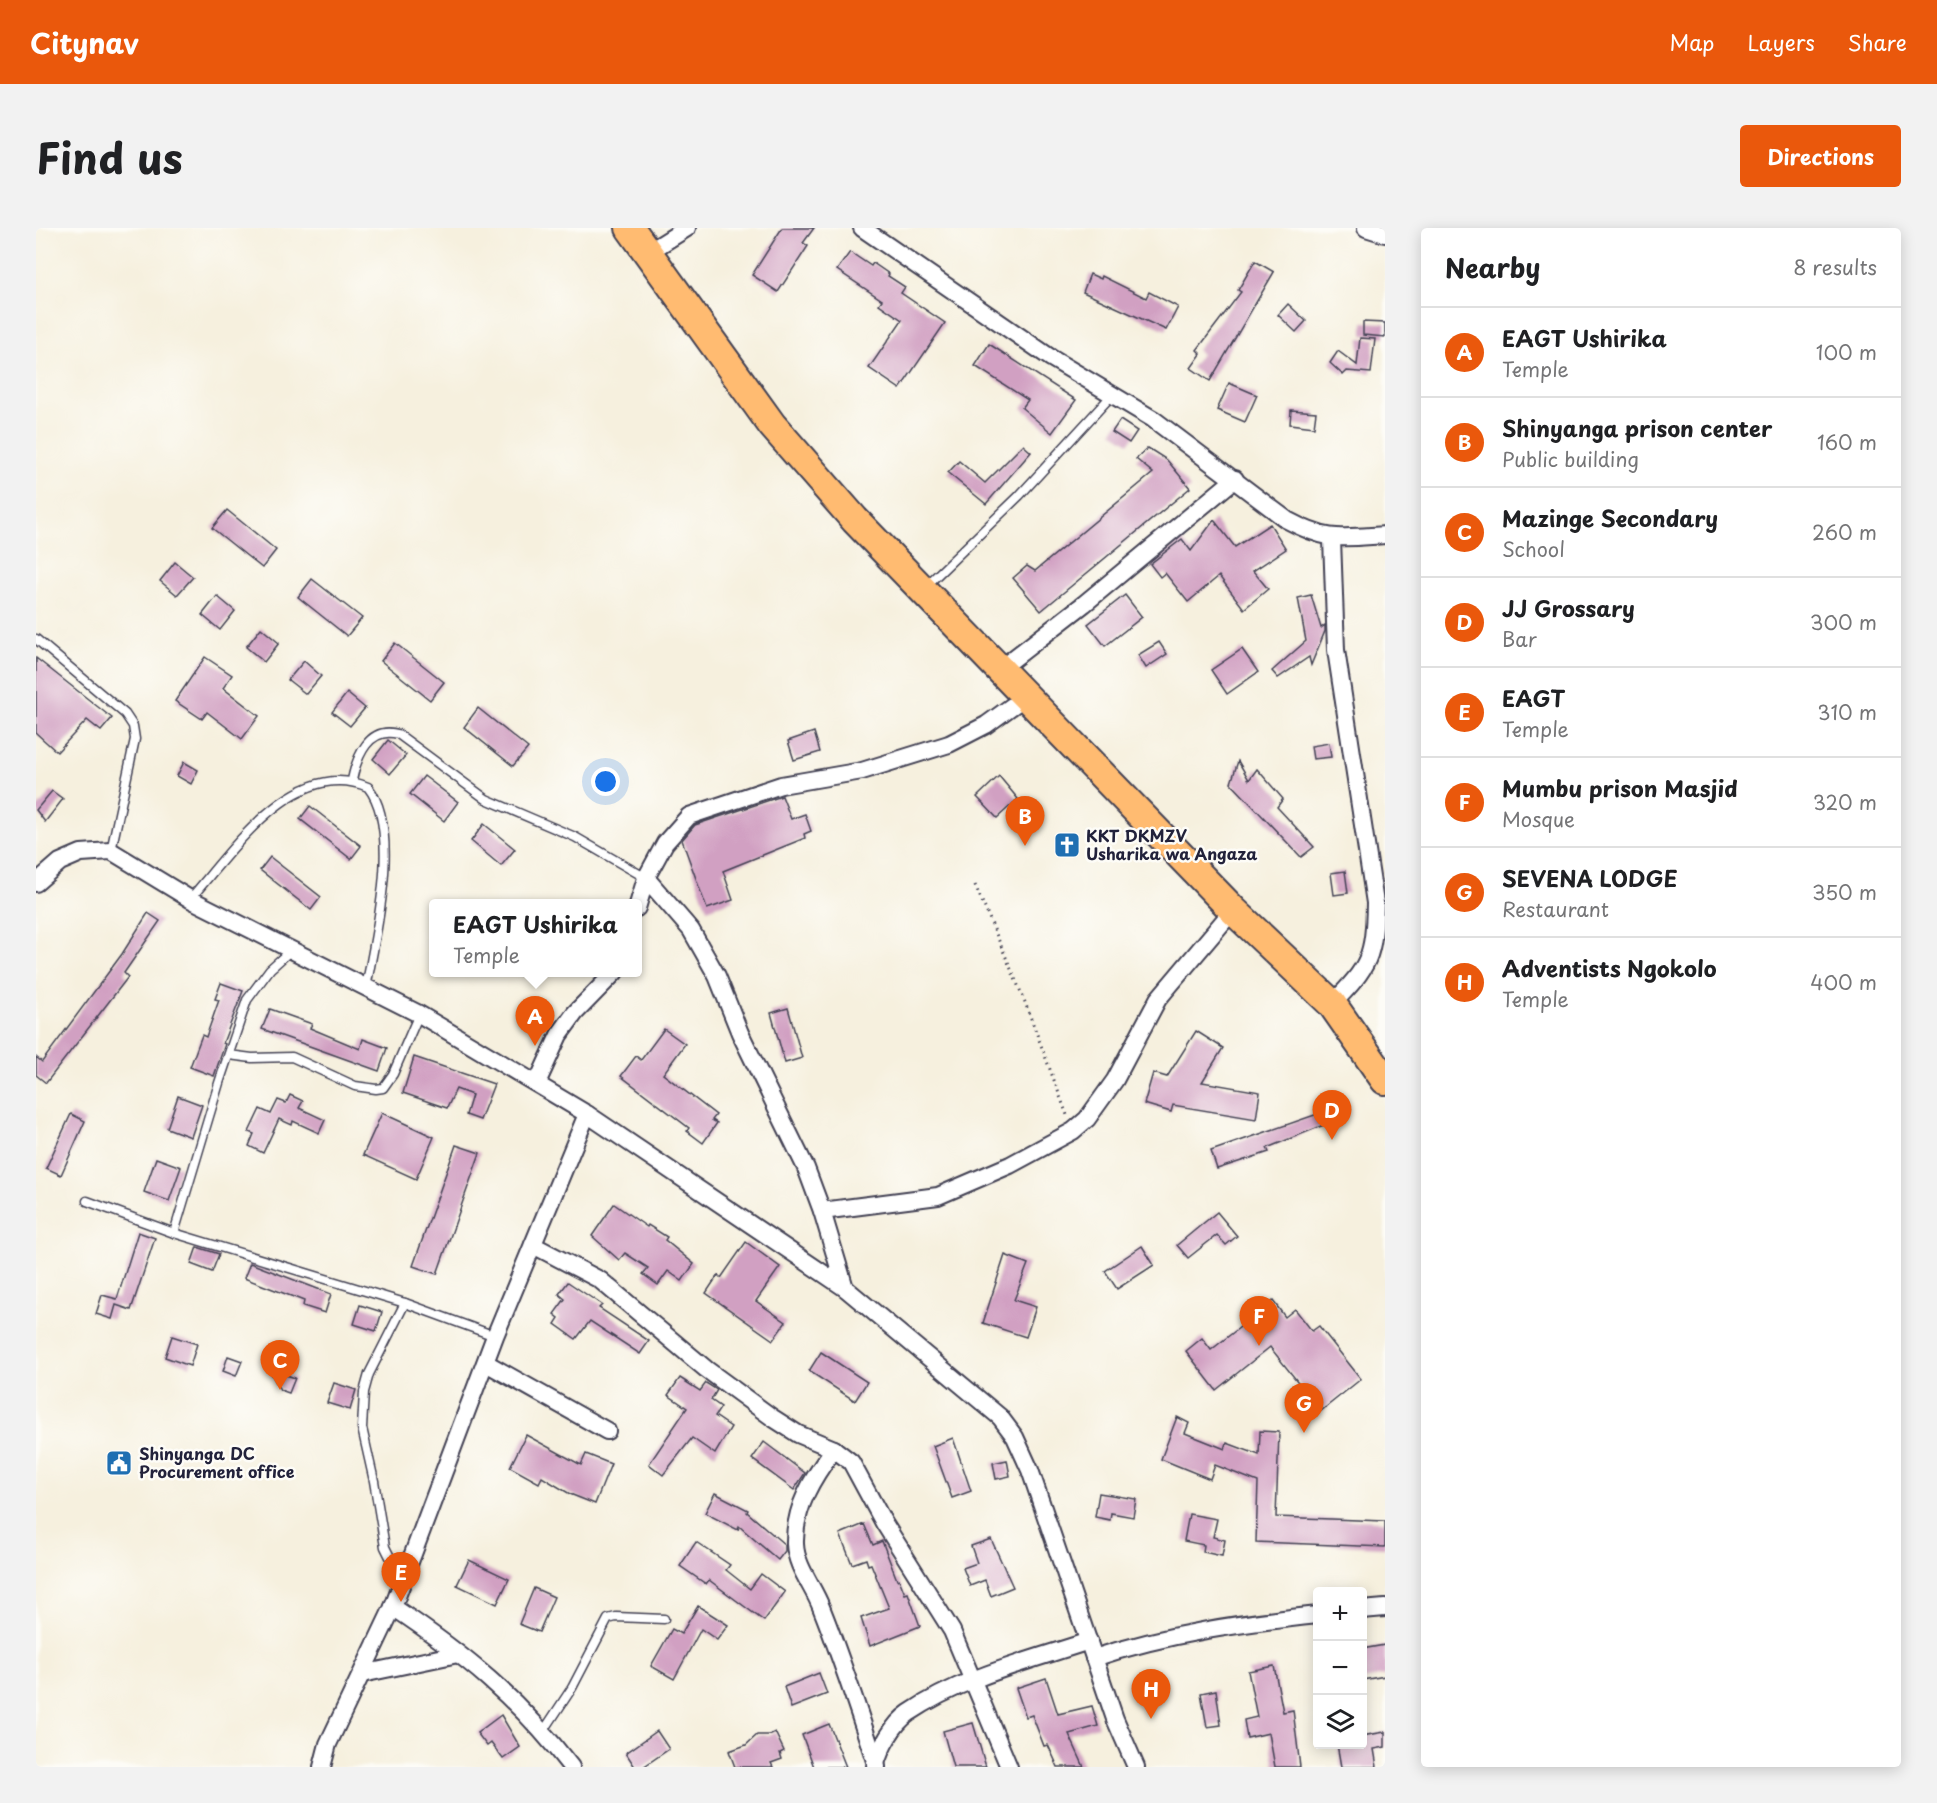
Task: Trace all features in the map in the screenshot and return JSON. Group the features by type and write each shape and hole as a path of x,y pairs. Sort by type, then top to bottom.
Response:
{"highway":[{"path":"630,228 772,425 855,520 1233,910 1332,1004 1385,1080"}],"street":[{"path":"647,253 687,228"},
{"path":"862,228 1051,358 1152,418 1196,454 1235,479 1287,520 1308,531 1332,539 1385,536"},
{"path":"1366,228 1385,234"},
{"path":"1000,669 1084,604 1235,479"},
{"path":"1332,539 1336,650 1375,903 1374,934 1369,962 1332,1004"},
{"path":"640,899 646,878 665,843 689,816 781,785 862,771 949,744 986,725 1026,696"},
{"path":"36,883 60,862 81,853 111,851 190,899 419,1014 537,1083 588,1114 845,1288 1000,1418 1015,1437 1030,1470 1115,1719 1136,1767"},
{"path":"646,878 691,930 717,976 740,1033 806,1168 822,1211 845,1288"},
{"path":"822,1211 938,1196 1010,1165 1073,1131 1087,1119 1115,1080 1158,999 1233,910"},
{"path":"537,1083 559,1035 611,977"},
{"path":"322,1767 328,1744 393,1607 495,1336 588,1114"},
{"path":"533,1245 600,1280 706,1369 773,1418 798,1434 834,1449 851,1462 884,1523 952,1631 1009,1767"},
{"path":"486,1363 607,1431"},
{"path":"834,1449 806,1491 796,1531 797,1560 815,1592 825,1617 876,1766"},
{"path":"393,1607 458,1654 512,1698 571,1767"},
{"path":"1367,1610 1385,1608"},
{"path":"1094,1658 1132,1645 1187,1633 1313,1616"},
{"path":"876,1766 898,1723 908,1714 974,1680 1089,1641"},
{"path":"362,1674 458,1654"}],"lane":[{"path":"923,589 1019,496 1113,394"},
{"path":"36,639 111,701 133,726 135,739 111,851"},
{"path":"352,780 356,762 372,737 382,732 398,734 486,799 575,837 646,878"},
{"path":"190,899 265,814 289,796 324,782 352,780 368,787 372,792 383,824 382,878 366,988"},
{"path":"174,1233 247,1000 270,969 290,951"},
{"path":"229,1055 252,1058 292,1057 356,1086 376,1089 388,1083 419,1014"},
{"path":"87,1202 174,1233 405,1303 495,1336"},
{"path":"405,1303 369,1374 363,1399 362,1428 374,1481 384,1547 390,1557 407,1570"},
{"path":"543,1732 572,1688 608,1619 616,1617 664,1619"}],"path":[{"path":"975,885 1023,997 1073,1131"}],"building":[{"path":"782,228 814,228 803,243 808,246 778,292 752,275"},
{"path":"850,252 871,266 873,263 889,274 888,276 905,287 901,293 945,323 900,389 869,368 902,320 879,304 882,300 837,270"},
{"path":"1255,261 1274,272 1210,381 1191,368 1201,354 1197,350 1241,292 1238,290"},
{"path":"1090,274 1101,279 1102,276 1146,298 1149,292 1178,307 1166,330 1083,292"},
{"path":"1288,304 1306,321 1296,332 1278,315"},
{"path":"1363,322 1385,323 1385,337 1363,335"},
{"path":"1360,338 1375,339 1371,373 1347,371 1343,375 1330,363 1338,351 1357,365"},
{"path":"989,344 1076,400 1052,433 1022,408 1028,400 975,366"},
{"path":"1229,383 1257,395 1245,422 1217,410"},
{"path":"1291,410 1316,412 1314,427 1290,424"},
{"path":"1120,420 1137,431 1129,443 1112,432"},
{"path":"1023,445 1031,452 986,504 948,473 959,461 985,483"},
{"path":"1148,448 1167,460 1190,488 1041,611 1013,578 1027,566 1035,571 1153,473 1136,459"},
{"path":"227,510 276,550 262,568 212,528"},
{"path":"1214,520 1235,547 1270,524 1286,549 1253,571 1268,589 1244,609 1219,576 1188,602 1165,573 1160,577 1150,564 1182,539 1191,551"},
{"path":"175,562 193,577 177,595 160,581"},
{"path":"312,579 362,618 347,636 298,597"},
{"path":"1125,595 1142,617 1105,646 1088,624"},
{"path":"1311,595 1321,628 1325,625 1325,631 1311,665 1309,657 1278,678 1272,671 1306,641 1298,598"},
{"path":"217,596 235,611 220,630 202,615"},
{"path":"261,628 279,643 264,662 246,647"},
{"path":"1159,642 1167,654 1146,668 1138,655"},
{"path":"395,643 444,682 430,700 381,661"},
{"path":"1242,649 1258,672 1227,694 1211,670"},
{"path":"205,657 232,675 223,688 259,716 242,739 207,712 202,719 175,701"},
{"path":"36,658 112,718 101,731 87,720 57,752 36,733"},
{"path":"304,661 321,676 306,694 288,680"},
{"path":"347,693 365,708 350,726 332,712"},
{"path":"478,708 528,748 513,766 464,727"},
{"path":"814,732 820,752 794,760 788,741"},
{"path":"388,740 406,755 390,774 373,759"},
{"path":"1329,743 1331,757 1313,759 1311,746"},
{"path":"1238,761 1249,780 1257,769 1283,799 1277,807 1314,847 1301,857 1231,783"},
{"path":"184,762 198,770 191,784 177,776"},
{"path":"424,776 458,802 444,821 410,794"},
{"path":"999,776 1018,799 997,818 977,797"},
{"path":"52,791 63,799 45,822 36,810"},
{"path":"782,796 791,819 805,814 811,831 804,834 805,838 723,871 733,900 707,909 682,840 695,825"},
{"path":"310,806 361,846 351,859 300,819"},
{"path":"484,824 515,849 501,866 471,841"},
{"path":"270,857 321,897 311,910 260,870"},
{"path":"1345,871 1348,893 1334,895 1331,873"},
{"path":"148,913 160,921 124,973 128,977 46,1083 36,1075 36,1057 42,1062 122,954"},
{"path":"221,983 243,991 223,1043 225,1044 214,1076 190,1067 202,1035 206,1037 219,1000 215,999"},
{"path":"788,1008 802,1058 785,1063 771,1013"},
{"path":"270,1009 312,1024 310,1028 360,1049 363,1039 387,1048 379,1071 262,1029"},
{"path":"664,1029 685,1044 663,1074 716,1115 712,1120 717,1123 703,1143 687,1131 689,1128 621,1076 636,1056 641,1060"},
{"path":"1196,1031 1223,1048 1202,1082 1260,1092 1256,1119 1173,1105 1171,1112 1144,1104 1153,1073 1167,1077"},
{"path":"414,1057 494,1084 480,1120 466,1115 472,1095 456,1089 447,1108 403,1093"},
{"path":"290,1095 303,1101 299,1108 325,1120 319,1133 293,1121 292,1125 279,1119 263,1153 249,1146 254,1134 249,1132 260,1109 271,1114 278,1100 286,1103"},
{"path":"178,1096 202,1105 191,1137 167,1128"},
{"path":"1332,1109 1336,1120 1267,1148 1269,1152 1217,1169 1211,1151"},
{"path":"382,1113 434,1137 416,1179 363,1155"},
{"path":"71,1114 85,1121 61,1175 46,1168"},
{"path":"456,1145 480,1153 437,1274 413,1266"},
{"path":"156,1158 181,1167 169,1201 144,1192"},
{"path":"614,1204 647,1227 648,1225 667,1237 665,1240 694,1264 682,1281 668,1271 658,1285 643,1274 648,1268 625,1253 619,1260 592,1236"},
{"path":"1217,1212 1237,1236 1226,1245 1217,1235 1188,1258 1177,1245"},
{"path":"138,1232 155,1238 131,1310 116,1305 112,1319 96,1314 102,1295 117,1299"},
{"path":"746,1242 780,1267 756,1301 786,1322 773,1340 706,1293 718,1275 721,1278"},
{"path":"1142,1246 1154,1265 1117,1289 1105,1271"},
{"path":"197,1247 219,1254 212,1272 191,1264"},
{"path":"1005,1255 1028,1264 1014,1300 1036,1307 1026,1337 983,1323"},
{"path":"250,1263 331,1294 325,1313 303,1306 304,1301 244,1278"},
{"path":"568,1282 602,1305 599,1308 649,1341 640,1354 590,1321 576,1339 555,1324 559,1318 554,1314 565,1299 559,1294"},
{"path":"1273,1301 1285,1317 1295,1309 1312,1331 1319,1326 1361,1379 1321,1411 1270,1347 1216,1390 1186,1351 1202,1338 1211,1350"},
{"path":"360,1305 382,1312 376,1331 354,1324"},
{"path":"172,1336 197,1344 190,1366 165,1357"},
{"path":"821,1352 867,1382 855,1401 809,1371"},
{"path":"228,1356 242,1361 236,1376 223,1371"},
{"path":"269,1369 295,1378 289,1393 280,1390"},
{"path":"680,1378 700,1391 706,1383 717,1390 711,1400 721,1407 715,1416 731,1427 715,1454 692,1438 663,1475 649,1464 687,1408 668,1395"},
{"path":"334,1383 356,1390 350,1410 327,1403"},
{"path":"1177,1417 1189,1423 1185,1433 1225,1449 1227,1443 1259,1455 1260,1431 1279,1432 1276,1517 1385,1521 1385,1547 1256,1542 1258,1482 1215,1465 1210,1479 1161,1459"},
{"path":"526,1435 581,1465 586,1454 611,1464 595,1504 570,1494 542,1477 539,1483 510,1467"},
{"path":"953,1438 971,1491 952,1498 933,1446"},
{"path":"764,1442 805,1473 794,1490 752,1459"},
{"path":"1007,1460 1010,1476 996,1479 993,1463"},
{"path":"715,1493 748,1510 747,1512 785,1545 785,1551 778,1560 739,1526 738,1530 705,1513"},
{"path":"1099,1493 1136,1499 1133,1517 1111,1513 1110,1520 1095,1517"},
{"path":"1189,1514 1217,1519 1213,1537 1225,1540 1222,1556 1203,1552 1204,1545 1184,1541"},
{"path":"864,1524 873,1545 882,1541 897,1580 899,1579 905,1594 908,1593 920,1626 870,1646 861,1618 889,1608 871,1564 868,1565 866,1559 852,1564 840,1534"},
{"path":"991,1539 1013,1587 991,1596 985,1580 970,1586 963,1568 977,1563 971,1546"},
{"path":"696,1542 730,1565 726,1570 750,1589 761,1574 785,1592 764,1621 709,1580 706,1584 680,1566"},
{"path":"469,1560 509,1579 497,1604 457,1585"},
{"path":"534,1588 554,1597 539,1632 519,1624"},
{"path":"698,1606 728,1625 717,1640 701,1629 674,1679 651,1666 672,1629 681,1634"},
{"path":"1385,1645 1385,1676 1367,1679 1367,1648"},
{"path":"1274,1666 1283,1712 1293,1710 1300,1767 1275,1767 1269,1733 1247,1738 1244,1720 1257,1717 1248,1671"},
{"path":"819,1673 827,1694 791,1708 784,1687"},
{"path":"1046,1678 1058,1714 1092,1706 1098,1726 1069,1734 1084,1767 1058,1767 1048,1745 1044,1746 1032,1715 1026,1717 1016,1688"},
{"path":"1216,1690 1221,1725 1207,1727 1201,1693"},
{"path":"501,1715 520,1747 503,1759 491,1743 487,1746 477,1733"},
{"path":"973,1723 986,1767 953,1767 943,1731"},
{"path":"829,1724 846,1767 814,1767 802,1735"},
{"path":"657,1731 669,1749 643,1767 635,1767 626,1753"},
{"path":"775,1732 784,1751 780,1753 782,1759 771,1763 773,1767 735,1767 729,1751 746,1745 757,1735 769,1735"},
{"path":"1385,1732 1385,1747 1374,1749 1377,1767 1341,1767 1338,1749 1367,1749 1367,1735"}],"place":[{"name":"KKT DKMZV Usharika wa Angaza","path":"1067,845"},
{"name":"Shinyanga prison center","path":"1025,846"},
{"name":"EAGT Ushirika","path":"535,1046"},
{"name":"JJ Grossary","path":"1332,1140"},
{"name":"Mumbu prison Masjid","path":"1259,1346"},
{"name":"Mazinge Secondary","path":"280,1390"},
{"name":"SEVENA LODGE","path":"1304,1433"},
{"name":"Shinyanga DC Procurement office","path":"119,1463"},
{"name":"EAGT","path":"401,1602"},
{"name":"Adventists Ngokolo","path":"1151,1719"}]}
